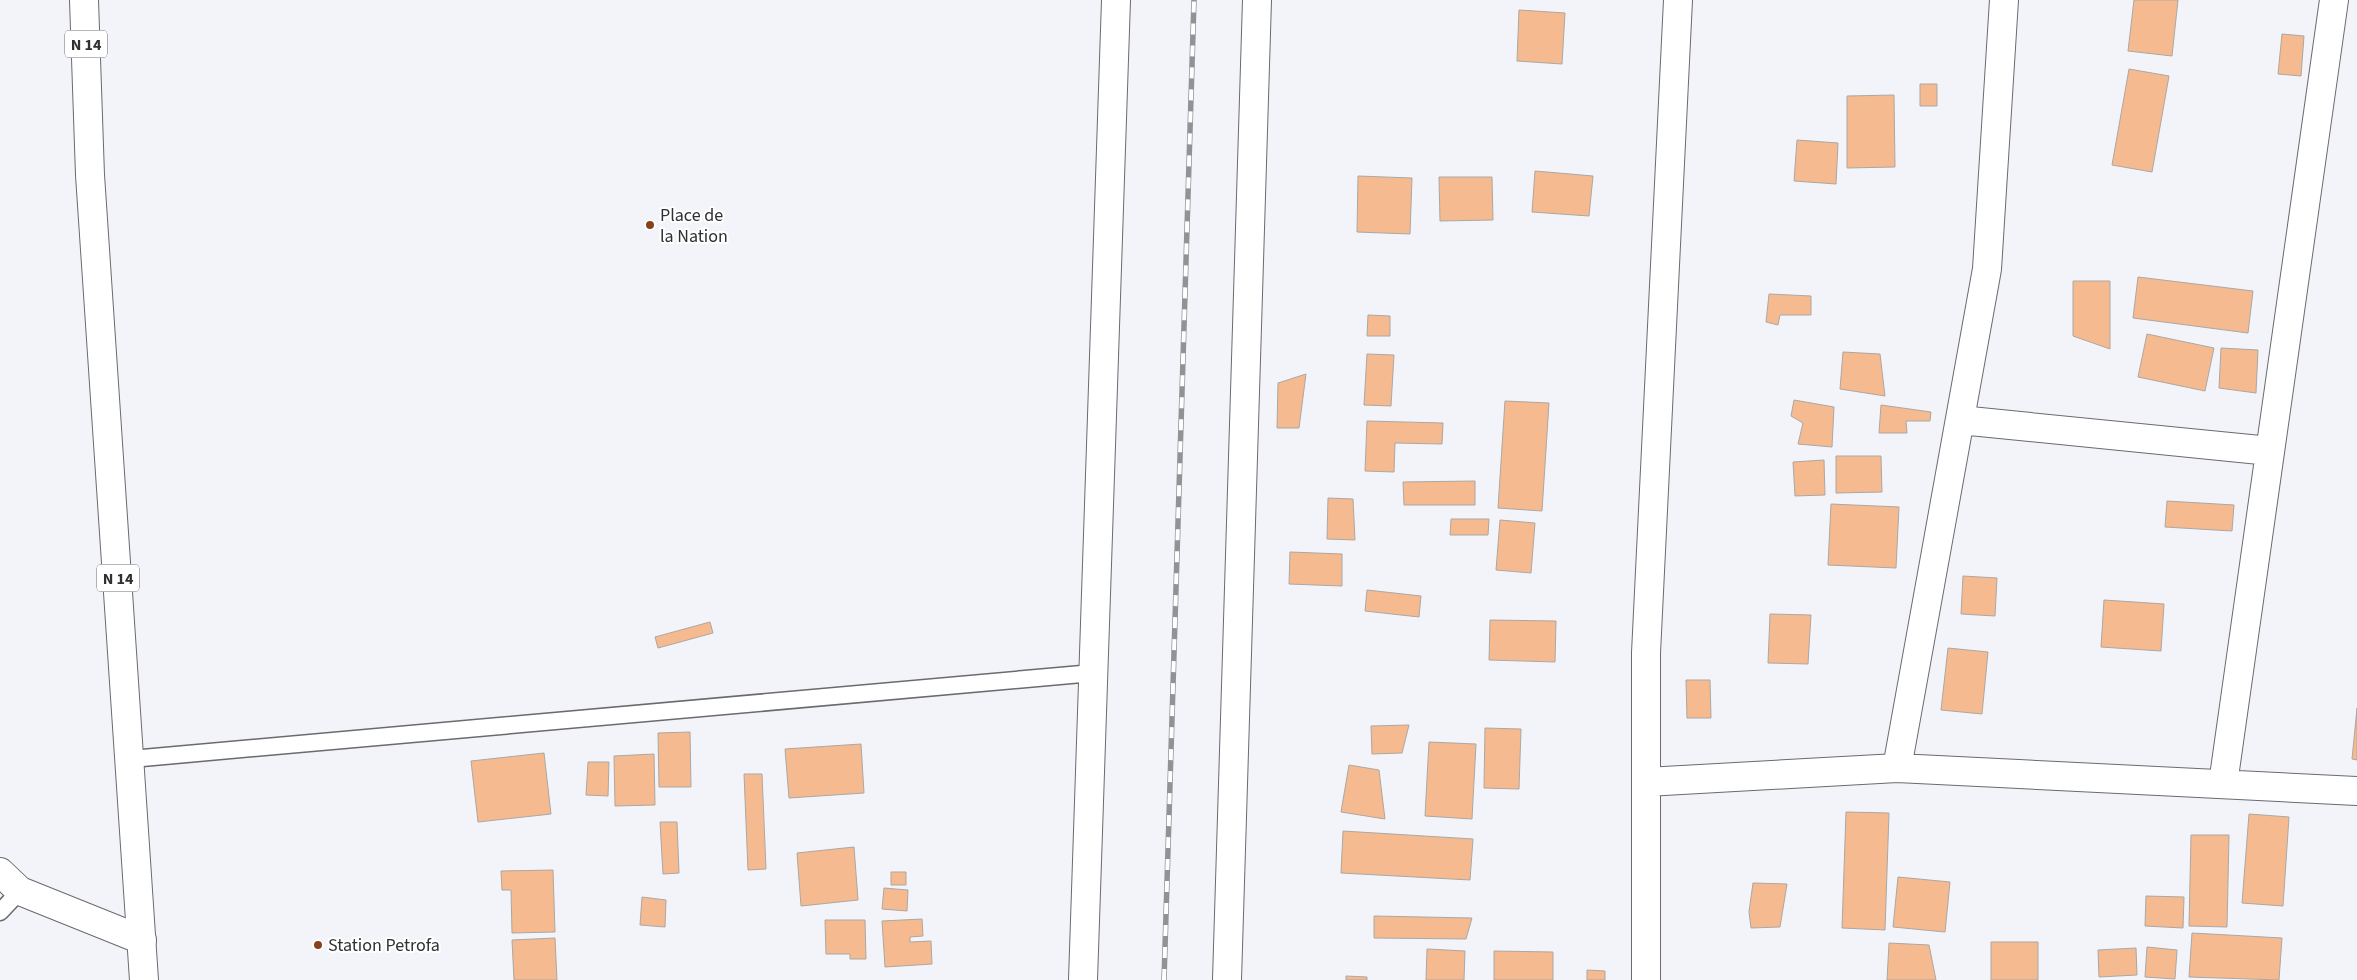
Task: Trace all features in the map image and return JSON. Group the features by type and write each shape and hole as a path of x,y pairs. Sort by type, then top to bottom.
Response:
{"street":[{"name":"N 14","path":"84,0 90,176 131,759 144,980"},
{"path":"1082,980 1116,0"},
{"path":"1227,980 1257,0"},
{"path":"1646,980 1646,653 1678,0"},
{"path":"1897,768 1987,269 2004,0"},
{"path":"2223,784 2334,0"},
{"path":"1960,420 2270,451"},
{"path":"1646,782 1897,768 2357,791"},
{"path":"0,872 20,891 142,940"}],"lane":[{"path":"131,759 1093,673"},
{"path":"0,912 20,891"}],"building":[{"path":"2134,0 2178,0 2172,56 2128,51"},
{"path":"1519,10 1565,13 1562,64 1517,61"},
{"path":"2282,34 2304,36 2301,76 2278,74"},
{"path":"2129,69 2169,76 2152,172 2112,165"},
{"path":"1920,84 1937,84 1937,106 1920,106"},
{"path":"1894,95 1895,167 1847,168 1847,96"},
{"path":"1797,140 1838,143 1836,184 1794,181"},
{"path":"1535,171 1593,176 1589,216 1532,212"},
{"path":"1358,176 1412,178 1410,234 1357,232"},
{"path":"1439,177 1492,177 1493,220 1440,221"},
{"path":"2138,277 2253,291 2248,333 2133,318"},
{"path":"2073,281 2110,281 2110,349 2073,336"},
{"path":"1769,294 1811,296 1811,315 1780,315 1778,325 1766,322"},
{"path":"1368,315 1390,316 1390,336 1367,336"},
{"path":"2147,334 2214,348 2205,391 2138,377"},
{"path":"2221,348 2258,350 2256,393 2219,388"},
{"path":"1843,352 1880,354 1885,396 1840,389"},
{"path":"1367,354 1394,355 1391,406 1364,405"},
{"path":"1306,374 1299,428 1277,428 1278,383"},
{"path":"1794,400 1834,407 1832,447 1798,444 1803,423 1791,416"},
{"path":"1505,401 1549,403 1542,511 1498,508"},
{"path":"1881,405 1931,412 1930,421 1906,421 1907,433 1879,433"},
{"path":"1367,421 1443,423 1442,444 1395,443 1394,472 1365,471"},
{"path":"1836,456 1881,456 1882,492 1836,493"},
{"path":"1824,460 1825,495 1795,496 1793,462"},
{"path":"1475,481 1475,505 1404,505 1403,482"},
{"path":"1328,498 1353,499 1355,540 1327,539"},
{"path":"2167,501 2234,505 2232,531 2165,527"},
{"path":"1831,504 1899,507 1896,568 1828,565"},
{"path":"1451,519 1489,519 1488,535 1450,535"},
{"path":"1500,520 1535,523 1531,573 1496,570"},
{"path":"1290,552 1342,554 1342,586 1289,584"},
{"path":"1963,576 1997,578 1995,616 1961,614"},
{"path":"1367,590 1421,596 1419,617 1365,611"},
{"path":"2104,600 2164,604 2161,651 2101,647"},
{"path":"1770,614 1811,615 1808,664 1768,663"},
{"path":"1490,620 1556,621 1555,662 1489,660"},
{"path":"710,622 713,633 658,648 655,637"},
{"path":"1948,648 1988,652 1982,714 1941,710"},
{"path":"1686,680 1710,680 1711,718 1687,718"},
{"path":"2357,708 2357,760 2352,759"},
{"path":"1409,725 1402,753 1372,754 1371,726"},
{"path":"1485,728 1521,729 1519,789 1484,788"},
{"path":"690,732 691,787 659,787 658,733"},
{"path":"1429,742 1476,744 1472,819 1425,816"},
{"path":"861,744 864,793 789,798 785,749"},
{"path":"544,753 551,814 478,822 471,761"},
{"path":"654,754 655,805 615,806 614,756"},
{"path":"588,762 609,762 608,796 586,795"},
{"path":"1349,765 1379,770 1385,819 1341,812"},
{"path":"744,774 762,774 766,869 748,870"},
{"path":"1846,812 1889,813 1885,930 1842,928"},
{"path":"2249,814 2289,817 2283,906 2242,903"},
{"path":"660,822 677,822 679,873 663,874"},
{"path":"1343,831 1473,839 1470,880 1341,873"},
{"path":"2191,835 2229,835 2227,927 2189,926"},
{"path":"854,847 858,900 801,906 797,853"},
{"path":"553,870 555,932 512,933 511,890 502,890 501,871"},
{"path":"891,872 906,872 906,885 891,885"},
{"path":"1898,877 1950,882 1945,932 1893,927"},
{"path":"1753,883 1787,884 1780,927 1751,928 1749,912"},
{"path":"884,888 908,890 907,911 882,909"},
{"path":"2146,896 2184,897 2183,928 2145,926"},
{"path":"642,897 666,900 665,927 640,925"},
{"path":"1374,916 1472,918 1466,939 1374,938"},
{"path":"922,919 923,936 910,937 910,942 931,941 932,964 885,967 882,921"},
{"path":"825,920 865,920 866,959 850,959 850,954 826,954"},
{"path":"2192,933 2282,938 2279,980 2189,977"},
{"path":"555,938 557,980 514,980 512,940"},
{"path":"1991,942 2038,942 2038,980 1991,980"},
{"path":"1889,943 1929,945 1936,980 1887,980"},
{"path":"2147,947 2177,950 2175,979 2145,977"},
{"path":"2136,948 2137,975 2099,977 2098,950"},
{"path":"1427,949 1465,951 1464,980 1426,980"},
{"path":"1494,951 1553,952 1553,980 1494,980"},
{"path":"1587,970 1605,971 1605,980 1587,980"},
{"path":"1346,976 1367,977 1367,980 1346,980"}],"railway":[{"path":"1164,980 1194,0"}],"place":[{"name":"Place de la Nation","path":"650,225"},
{"name":"Station Petrofa","path":"318,945"}]}
